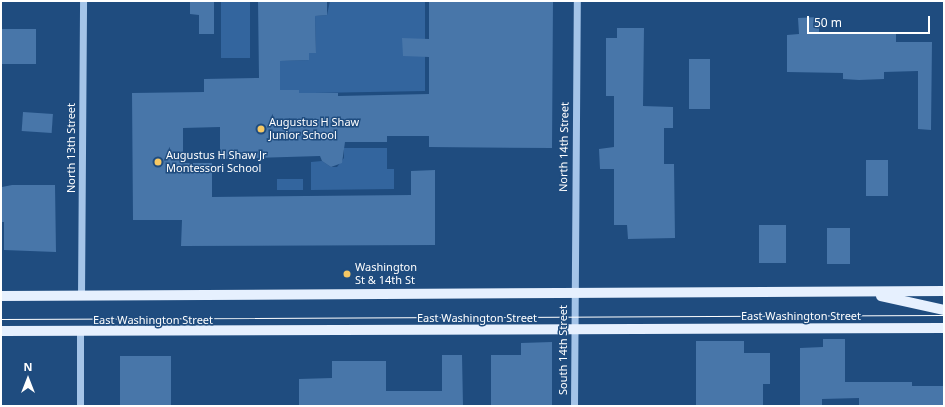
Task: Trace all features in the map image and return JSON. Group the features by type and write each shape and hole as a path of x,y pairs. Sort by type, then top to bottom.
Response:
{"main road":[{"path":"1,296 864,293 944,291"},
{"path":"864,293 944,310"},
{"name":"East Washington Street","path":"4,331 80,332 944,328"}],"street":[{"name":"North 13th Street","path":"81,296 83,1"},
{"name":"North 14th Street","path":"574,293 577,1"},
{"name":"South 14th Street","path":"574,293 574,406"},
{"path":"80,332 80,406"}],"shaded area":[{"path":"221,1 250,1 250,58 221,58"},
{"path":"330,1 425,1 425,91 314,93 299,112 299,90 280,90 280,61 309,60 309,53 316,53 315,16 327,15"},
{"path":"344,148 387,148 387,169 394,169 394,189 311,190 311,162 322,161 331,167 337,167 344,158"},
{"path":"277,179 303,179 303,190 277,190"}],"building":[{"path":"190,1 214,1 214,34 199,34 199,15 190,14"},
{"path":"258,1 327,1 327,15 315,16 316,53 309,53 309,60 280,61 280,90 299,90 299,93 338,93 338,96 429,94 429,57 403,56 402,38 429,39 429,1 553,1 552,148 429,147 429,136 387,136 387,142 345,142 342,163 331,167 322,161 320,156 220,159 220,127 183,128 183,163 212,163 212,197 411,195 411,171 435,170 435,245 181,246 182,220 133,220 132,93 204,92 204,79 259,78"},
{"path":"819,17 819,33 896,33 896,42 932,42 931,130 918,129 918,71 884,72 884,79 859,80 843,79 843,73 787,72 787,35 799,34 798,18"},
{"path":"617,28 644,28 643,106 673,107 673,128 664,128 664,164 674,164 675,238 628,239 627,225 614,225 614,169 600,169 599,149 614,147 614,96 606,96 606,38 617,38"},
{"path":"1,29 36,29 36,64 1,64"},
{"path":"689,59 710,59 710,109 689,109"},
{"path":"23,112 53,114 52,133 22,131"},
{"path":"866,160 888,160 888,196 866,196"},
{"path":"12,185 55,185 56,252 4,250 4,222 1,222 2,187"},
{"path":"759,225 786,225 786,263 759,263"},
{"path":"827,228 850,228 850,264 827,264"},
{"path":"823,339 845,339 845,382 912,382 912,386 944,386 944,406 859,406 859,398 822,399 822,406 800,406 800,348 823,347"},
{"path":"696,341 744,341 744,353 770,353 770,384 763,384 763,406 696,406"},
{"path":"552,342 552,406 491,406 491,355 521,355 521,343"},
{"path":"442,355 462,355 463,406 299,406 299,379 332,378 332,361 386,361 386,391 442,391"},
{"path":"120,356 171,356 171,406 120,406"}],"tram line":[{"path":"1,319 944,315"}],"place":[{"name":"Augustus H Shaw Junior School","path":"261,129"},
{"name":"Augustus H Shaw Jr Montessori School","path":"158,162"},
{"name":"Washington St & 14th St","path":"347,274"}]}
